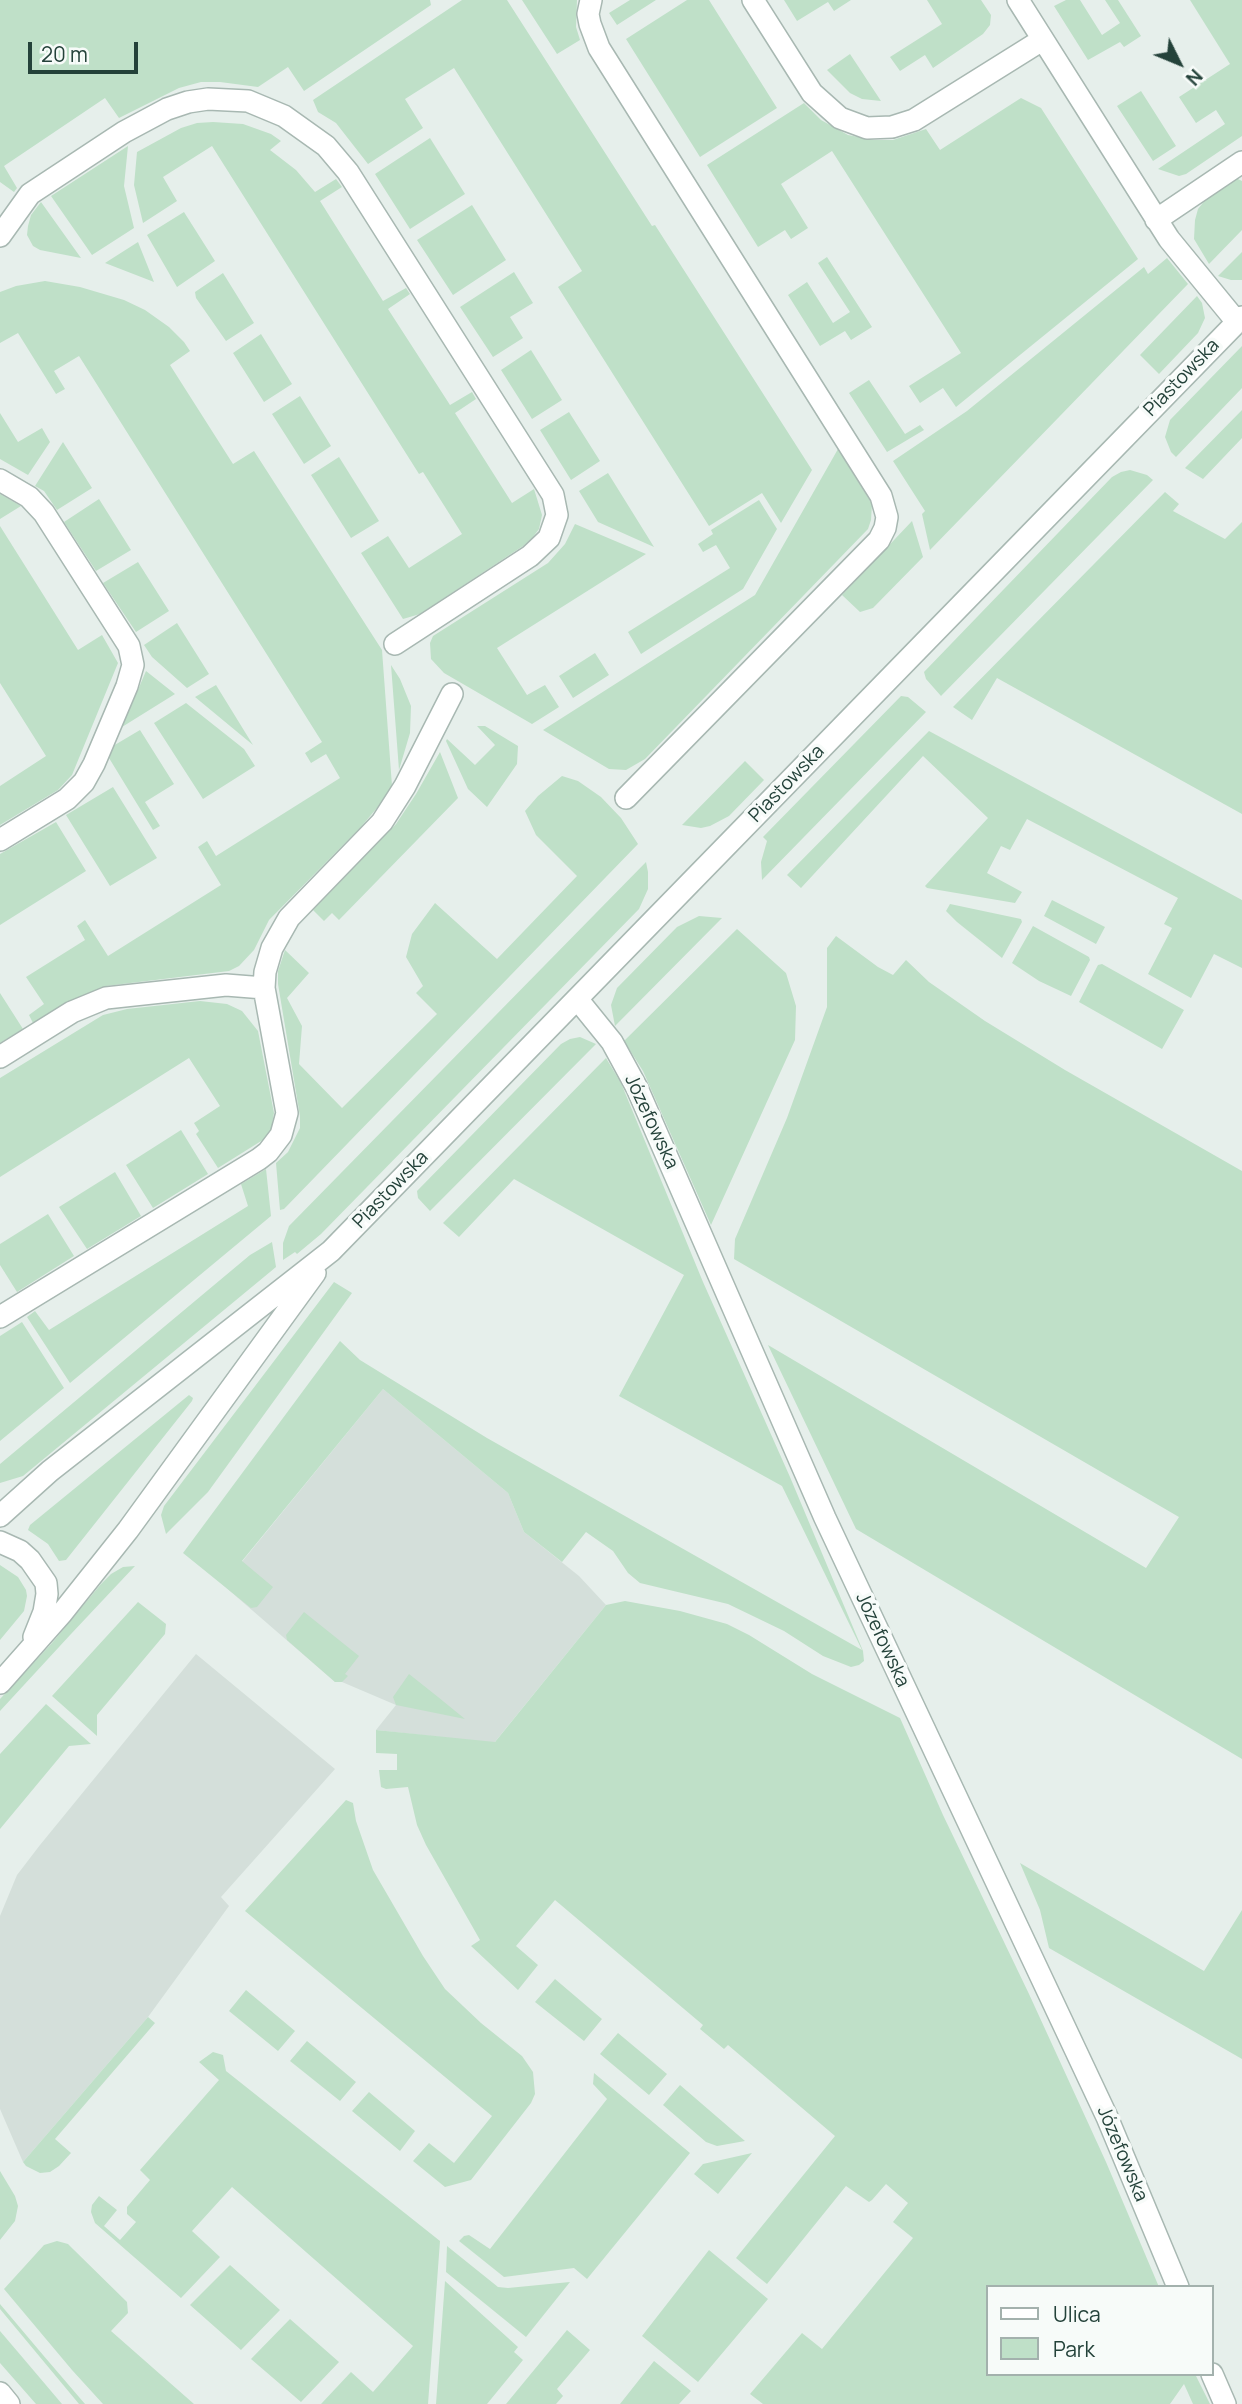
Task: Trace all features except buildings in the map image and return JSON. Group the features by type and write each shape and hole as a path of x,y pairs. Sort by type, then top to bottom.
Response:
{"street":[{"path":"591,0 590,24 599,48 881,496 887,517 886,528 879,540 626,798"},
{"path":"753,0 812,93 840,118 867,128 891,127 914,120 1042,40"},
{"path":"1018,0 1169,239 1239,320"},
{"path":"0,236 25,200 38,189 136,125 188,102 208,99 248,102 284,116 326,146 348,172 553,495 557,514 549,538 536,552 396,644"},
{"path":"1156,219 1242,162"},
{"name":"Piastowska","path":"0,1516 50,1472 331,1251 1239,320"},
{"path":"0,480 29,497 44,513 130,646 133,665 94,764 84,782 67,799 0,840"},
{"path":"0,1317 259,1159 275,1144 285,1124 287,1113 264,988 267,961 282,928 382,822 405,786 452,694"},
{"path":"0,1057 72,1012 106,998 216,985 264,988"},
{"name":"Józefowska","path":"578,1000 612,1042 637,1087 825,1518 1107,2117 1177,2285"},
{"name":"Piastowska","path":"0,1683 62,1614 128,1530 331,1251"},
{"name":"Piastowska","path":"0,1542 20,1551 46,1583 44,1612 29,1647 16,1666"},
{"path":"1213,2376 1225,2404"},
{"path":"0,2393 9,2404"}],"shaded area":[{"path":"383,1389 508,1493 524,1532 579,1576 606,1605 494,1743 376,1730 396,1705 342,1682 335,1682 223,1585"},
{"path":"196,1654 335,1769 221,1897 229,1906 148,2017 23,2162 0,2109 0,1916 17,1875"}],"green space":[{"path":"0,0 430,0 431,5 304,91 288,67 258,87 201,82 179,88 119,118 105,98 4,166 17,188 14,192 0,182"},
{"path":"462,0 507,0 812,470 781,523 762,493 709,526 558,287 582,271 454,68 405,99 423,128 368,164 336,123 318,112 313,100"},
{"path":"522,0 577,0 576,27 580,40 557,54"},
{"path":"630,0 656,0 617,25 609,13"},
{"path":"687,0 709,0 777,108 700,157 626,39"},
{"path":"784,0 851,0 834,11 828,2 797,21"},
{"path":"927,0 981,0 991,15 990,25 983,34 933,68 925,55 900,71 890,57 942,24"},
{"path":"1066,0 1080,0 1102,35 1120,23 1105,0 1118,0 1141,36 1124,47 1120,42 1088,60 1054,6"},
{"path":"1190,0 1242,0 1242,136 1179,176 1158,169 1225,124 1216,110 1196,123 1179,97 1230,64"},
{"path":"850,54 881,101 862,99 850,93 827,70"},
{"path":"1141,91 1176,146 1153,161 1117,106"},
{"path":"1021,98 1041,108 1138,259 956,407 943,388 920,403 909,386 961,353 832,151 781,184 808,228 791,239 785,230 758,247 707,165 804,103 821,120 848,135 893,140 926,129 940,150"},
{"path":"213,122 243,124 271,134 281,141 270,150 296,170 315,192 336,179 342,187 320,201 383,301 406,288 410,294 388,309 450,405 472,392 476,399 455,413 512,503 534,489 542,515 539,529 533,537 420,614 403,619 361,553 388,536 409,568 462,534 423,472 419,474 212,146 163,177 177,201 143,223 134,185 137,152 181,128"},
{"path":"430,138 465,194 410,229 375,174"},
{"path":"128,146 124,186 134,228 92,255 51,196"},
{"path":"1236,178 1242,181 1242,230 1209,264 1194,239 1198,209 1210,194"},
{"path":"41,202 81,258 40,250 33,246 27,235 28,226 31,215"},
{"path":"472,205 506,260 453,295 417,240"},
{"path":"184,212 215,261 177,287 147,235"},
{"path":"138,242 154,282 105,263"},
{"path":"1242,252 1242,280 1218,276"},
{"path":"827,257 872,327 851,340 845,331 820,346 788,295 807,282 833,323 850,312 818,263"},
{"path":"1167,258 1188,284 930,550 922,514 925,511 893,461 967,411 1144,267 1148,274"},
{"path":"514,272 533,303 510,317 523,338 493,357 460,307"},
{"path":"223,273 254,323 226,341 196,298 195,292"},
{"path":"45,281 80,287 124,300 145,310 184,342 190,351 170,365 233,464 254,451 382,650 392,786 360,828 269,920 254,950 239,966 229,971 106,986 66,1003 33,1023 29,1015 44,1004 26,977 85,940 77,926 85,920 108,956 221,885 198,847 207,841 216,856 340,778 326,754 311,763 305,753 322,742 79,356 54,371 65,389 56,394 18,333 0,343 0,292"},
{"path":"1197,296 1202,303 1205,318 1198,333 1159,374 1140,355"},
{"path":"261,334 292,384 264,402 233,353"},
{"path":"1242,346 1242,388 1176,457 1165,437 1170,420"},
{"path":"531,350 562,400 532,419 501,370"},
{"path":"869,380 905,434 920,425 924,430 887,452 849,393"},
{"path":"300,396 331,446 304,464 272,414"},
{"path":"1242,410 1242,438 1203,479 1185,468"},
{"path":"569,412 600,461 571,480 540,430"},
{"path":"0,413 18,442 42,428 50,442 28,475 0,459"},
{"path":"63,442 92,488 57,510 44,491 35,486"},
{"path":"838,449 872,504 868,529 645,759 626,770 609,769 543,730 755,595"},
{"path":"339,457 379,521 351,538 311,475"},
{"path":"1130,470 1147,475 1153,480 941,696 926,679 924,672 1112,477"},
{"path":"608,473 654,547 598,522 579,491"},
{"path":"1165,492 1179,504 1173,511 1225,539 1242,522 1242,814 997,678 972,720 953,707"},
{"path":"0,494 21,506 0,519"},
{"path":"99,499 131,550 96,571 64,522"},
{"path":"759,500 777,529 743,589 641,654 628,632 730,568 716,545 703,552 698,544 713,534 711,530"},
{"path":"912,521 923,557 873,608 860,612 842,595"},
{"path":"575,524 646,554 497,648 527,695 545,685 559,707 532,724 444,673 431,659 430,643 433,636 548,563 565,544"},
{"path":"0,526 78,650 102,635 118,663 72,775 58,790 0,825 0,786 46,756 0,683"},
{"path":"138,562 169,611 136,632 103,583"},
{"path":"177,623 209,674 187,688 152,657 144,645"},
{"path":"595,653 609,675 573,698 559,676"},
{"path":"391,665 411,706 410,733 399,770"},
{"path":"146,671 175,694 122,727"},
{"path":"216,685 253,745 195,697"},
{"path":"901,696 908,697 926,712 762,880 761,862 767,841 763,837"},
{"path":"186,703 244,749 255,766 203,799 154,723"},
{"path":"477,726 485,726 518,746 517,764 487,807 468,789 446,741 447,739 475,765 495,745"},
{"path":"140,730 174,784 145,802 160,826 153,830 109,758 113,746"},
{"path":"929,731 1242,900 1242,968 1214,954 1191,998 1148,974 1172,928 1164,924 1178,898 1027,819 1010,850 1001,846 987,873 1022,892 1015,903 927,888 925,886 988,818 923,756 801,888 787,875"},
{"path":"440,752 458,798 339,920 332,913 324,921 313,910 396,824"},
{"path":"745,761 764,780 729,816 701,828 682,825"},
{"path":"562,776 578,781 601,797 621,818 638,844 284,1209 280,1210 276,1163 288,1152 300,1128 278,984 278,971 285,950 309,973 287,998 302,1026 299,1064 342,1108 437,1014 416,993 423,986 406,957 412,934 435,903 497,959 577,876 536,835 525,811"},
{"path":"113,787 157,858 110,886 66,815"},
{"path":"56,822 86,871 0,925 0,854"},
{"path":"646,862 648,889 639,909 321,1234 297,1254 295,1252 283,1260 283,1243 289,1226"},
{"path":"1052,900 1105,927 1096,944 1044,916"},
{"path":"950,904 1021,919 1022,922 1002,958 946,911"},
{"path":"699,916 722,918 615,1026 611,1005 617,988 677,927"},
{"path":"1033,926 1089,957 1090,960 1071,996 1039,981 1012,963"},
{"path":"737,929 786,973 796,1006 795,1040 711,1225 643,1071 624,1041"},
{"path":"836,936 893,975 906,960 929,982 985,1021 1242,1171 1242,1759 856,1529 768,1345 1146,1568 1179,1517 734,1259 735,1239 787,1118 827,1007 827,948"},
{"path":"1102,964 1184,1010 1162,1049 1079,1002 1098,965"},
{"path":"0,993 23,1029 0,1043"},
{"path":"200,1001 227,1004 242,1011 258,1031 274,1113 271,1130 266,1138 218,1168 196,1134 199,1131 194,1123 220,1106 189,1058 0,1177 0,1078 103,1015 127,1009"},
{"path":"580,1037 596,1044 430,1211 418,1198 417,1191 561,1044"},
{"path":"606,1058 621,1083 703,1282 790,1477 863,1651 864,1661 859,1665 851,1667 823,1656 784,1631 728,1604 640,1583 628,1573 613,1551 586,1532 562,1562 524,1532 508,1493 383,1389 242,1561 273,1587 257,1607 251,1608 183,1553 340,1341 360,1360 487,1438 862,1650 782,1486 619,1396 684,1275 514,1179 459,1237 443,1223"},
{"path":"181,1130 208,1174 153,1208 126,1165"},
{"path":"266,1169 271,1216 70,1383 27,1317 35,1311 49,1330 248,1206 241,1184"},
{"path":"115,1172 141,1216 87,1249 59,1207"},
{"path":"48,1214 74,1256 17,1292 0,1265 0,1244"},
{"path":"272,1242 276,1267 23,1476 0,1483 0,1464 250,1255"},
{"path":"334,1282 352,1293 208,1492 166,1534 161,1515 164,1506"},
{"path":"22,1322 64,1388 0,1441 0,1336"},
{"path":"189,1395 193,1398 192,1401 66,1560 59,1561 48,1544 28,1530 30,1525"},
{"path":"0,1565 18,1577 27,1596 24,1611 0,1640"},
{"path":"135,1566 0,1711 0,1699 52,1643 101,1584 123,1567"},
{"path":"625,1601 680,1611 727,1624 812,1674 900,1718 1106,2162 1158,2285 986,2285 986,2376 1196,2376 1210,2404 1193,2404 1184,2384 1170,2404 763,2404 750,2394 802,2333 822,2349 913,2238 893,2222 908,2203 886,2184 869,2202 846,2186 767,2284 736,2258 835,2136 728,2045 724,2049 700,2029 703,2025 555,1900 516,1946 538,1965 518,1990 471,1946 480,1940 426,1845 417,1825 408,1787 381,1787 379,1770 397,1770 397,1754 376,1753 376,1730 495,1742 606,1605"},
{"path":"138,1602 166,1624 165,1634 97,1715 97,1736 52,1696"},
{"path":"304,1612 359,1656 342,1682 335,1682 287,1640 286,1635"},
{"path":"409,1674 465,1719 396,1705 393,1697"},
{"path":"46,1704 91,1744 69,1746 0,1829 0,1754"},
{"path":"346,1800 353,1803 356,1821 373,1870 445,1989 522,2056 533,2072 535,2094 531,2103 471,2180 445,2187 413,2161 429,2143 454,2163 492,2116 245,1911"},
{"path":"1020,1863 1204,1971 1242,1910 1242,2059 1049,1948 1040,1910"},
{"path":"555,1979 602,2019 584,2041 535,2002"},
{"path":"246,1990 295,2031 278,2051 229,2011"},
{"path":"148,2017 155,2023 55,2139 71,2153 50,2172 40,2173 26,2166 23,2162"},
{"path":"618,2033 667,2074 649,2095 600,2054"},
{"path":"307,2041 356,2082 340,2101 290,2061"},
{"path":"213,2052 223,2055 226,2071 440,2241 428,2404 321,2404 351,2372 373,2392 413,2346 232,2187 192,2231 220,2257 181,2298 95,2223 91,2212 92,2205 99,2196 117,2210 104,2226 120,2240 136,2222 127,2214 127,2207 150,2180 140,2170 219,2080 199,2062"},
{"path":"594,2073 690,2153 587,2279 574,2268 504,2277 459,2241 469,2235 490,2249 607,2099 593,2084"},
{"path":"680,2085 745,2141 717,2146 706,2142 663,2105"},
{"path":"369,2092 415,2131 400,2151 352,2111"},
{"path":"752,2153 718,2194 694,2174 703,2164"},
{"path":"0,2171 18,2206 15,2221 0,2240"},
{"path":"57,2241 68,2244 127,2302 128,2313 111,2331 194,2404 103,2404 72,2370 4,2289 44,2245"},
{"path":"447,2246 498,2287 570,2282 526,2337 446,2272"},
{"path":"709,2250 768,2299 698,2382 642,2336"},
{"path":"230,2265 280,2310 241,2350 190,2305"},
{"path":"445,2281 518,2347 514,2352 523,2360 487,2404 436,2404"},
{"path":"0,2304 85,2404 79,2404 0,2309"},
{"path":"290,2319 339,2362 301,2402 251,2359"},
{"path":"567,2330 590,2350 557,2389 563,2396 556,2404 506,2404"},
{"path":"0,2331 62,2404 36,2404 0,2363"},
{"path":"654,2361 691,2391 679,2404 620,2404"}]}
